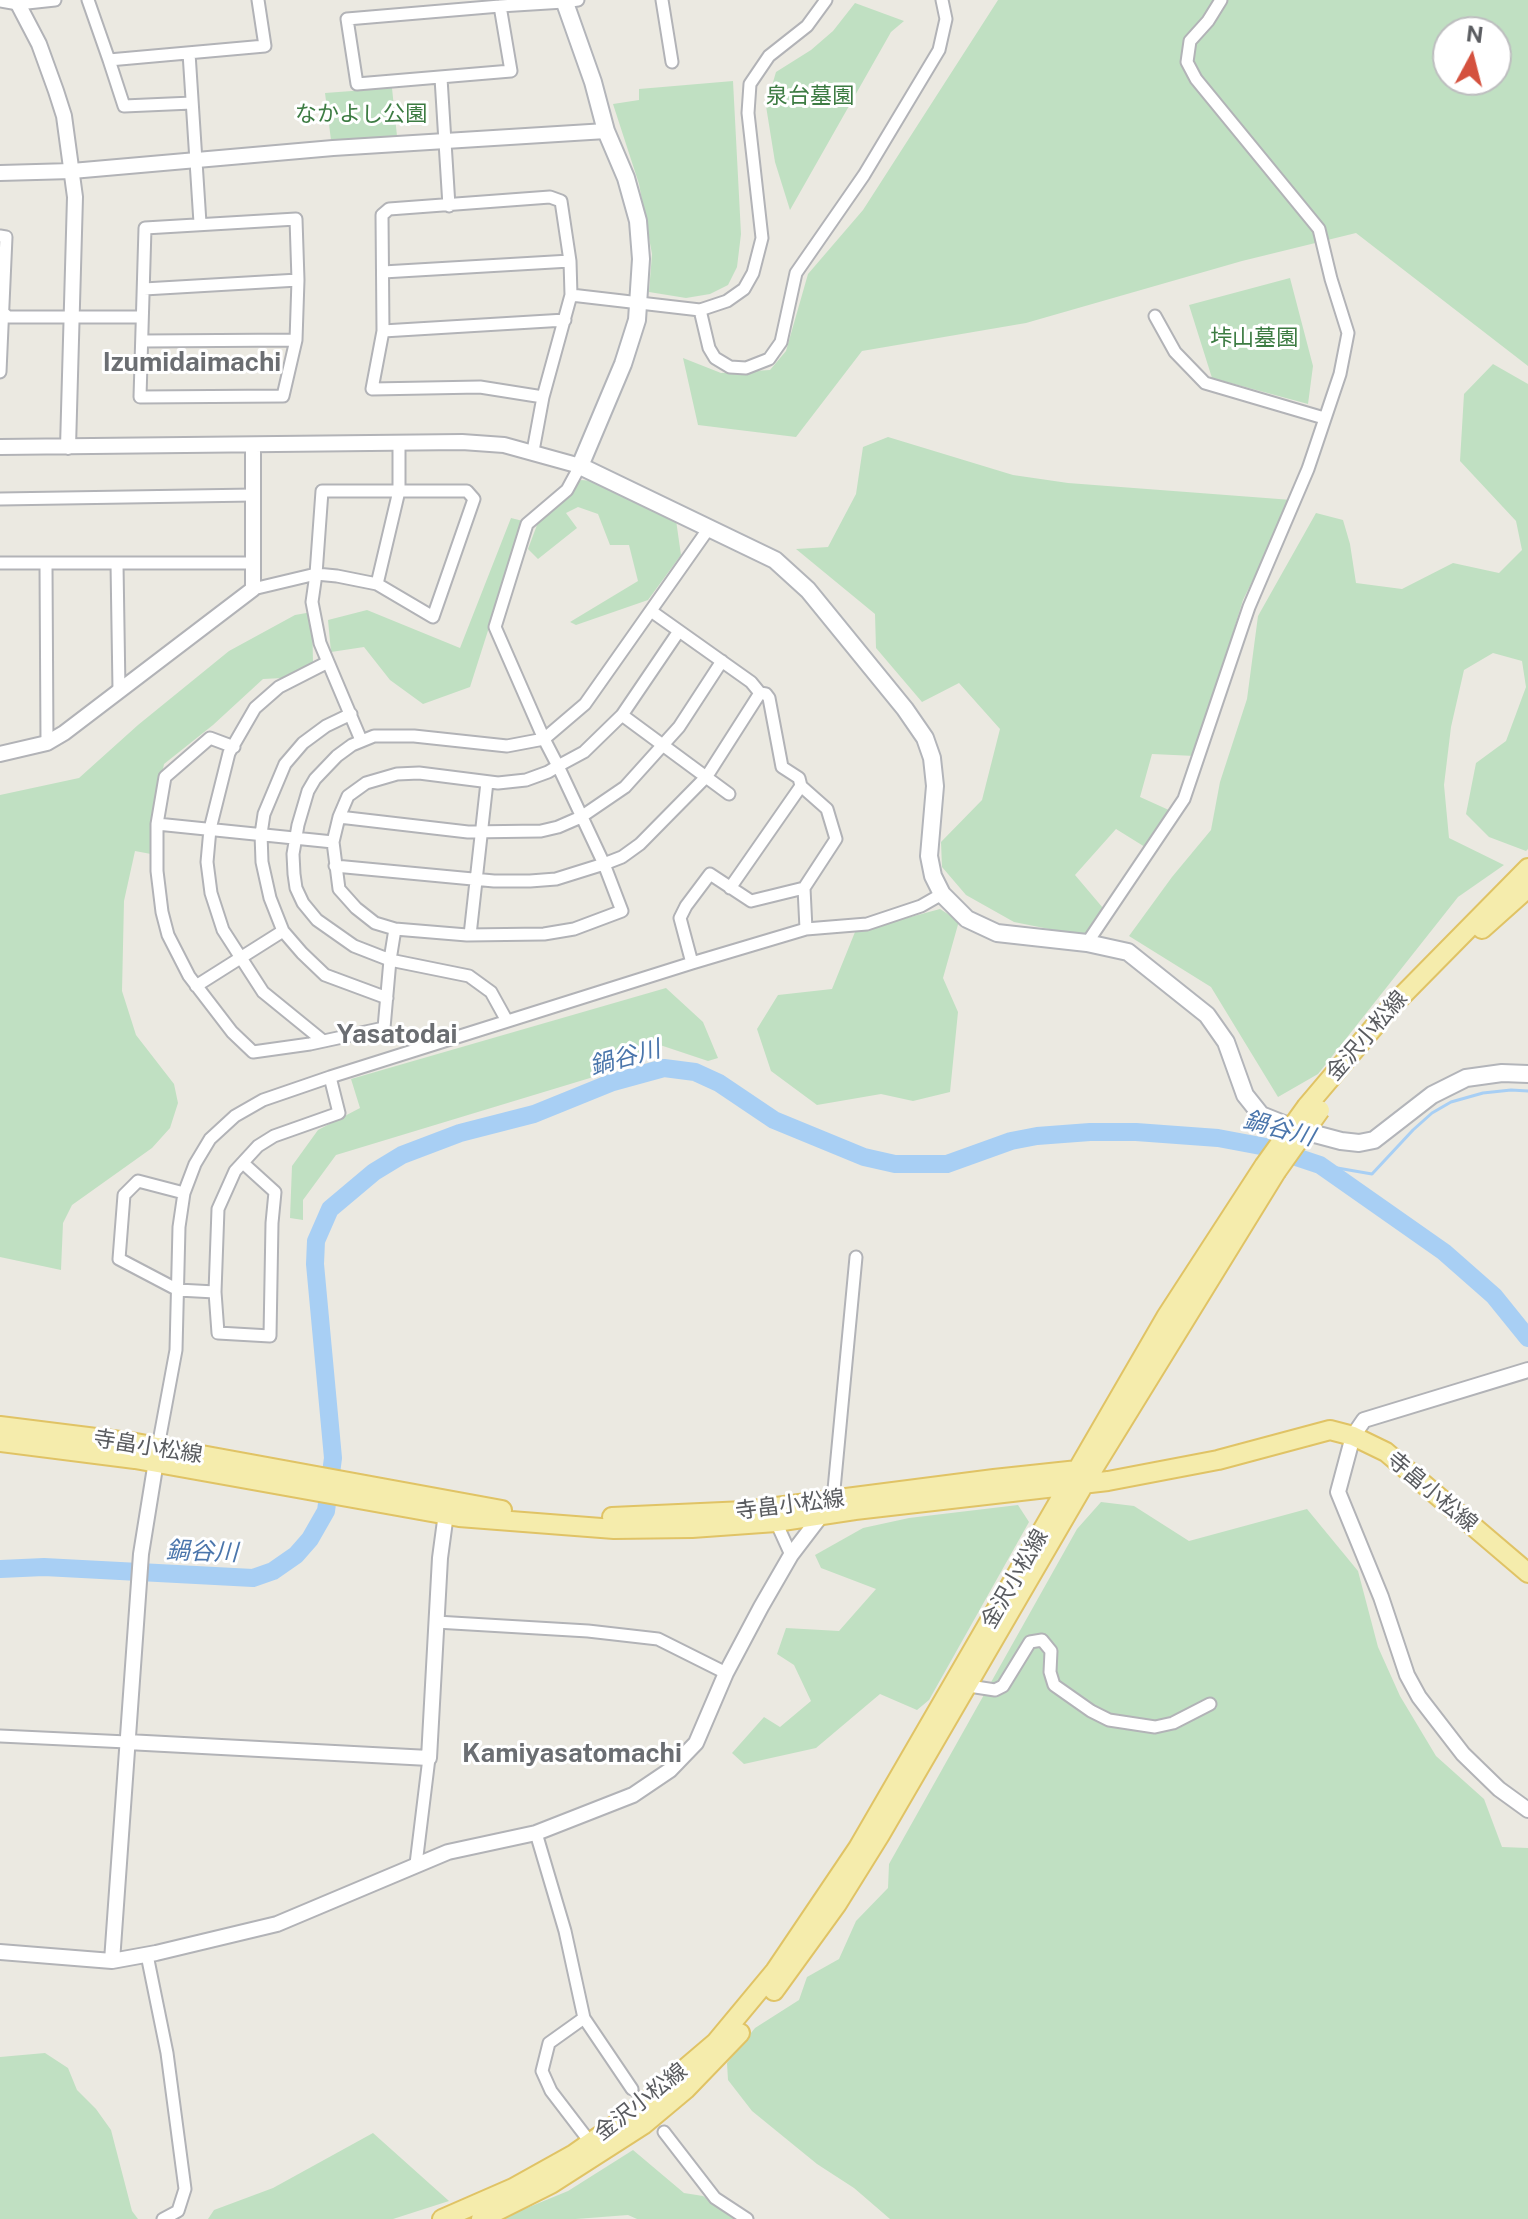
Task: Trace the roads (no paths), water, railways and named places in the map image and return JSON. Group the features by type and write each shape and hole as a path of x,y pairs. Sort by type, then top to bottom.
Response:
{"main road":[{"path":"569,1 606,131 626,178 638,221 641,259 637,320 623,364 580,466 775,560 808,590 925,738 932,758 935,786 929,856 933,876 942,894 967,919 997,933 1087,943 1128,952 1207,1015 1226,1042 1245,1095 1261,1115 1296,1129 1341,1141 1359,1143 1374,1140 1432,1095 1466,1078 1502,1073 1528,1074"},
{"name":"金沢小松線","path":"481,2219 551,2184 643,2125 686,2089 724,2051 793,1968 837,1904 969,1686 1086,1479 1166,1317 1314,1108 1390,1008 1528,868"},
{"name":"金沢小松線","path":"1314,1108 1481,929 1528,888"},
{"name":"寺畠小松線","path":"0,1426 447,1508 614,1529 692,1528 821,1516 1218,1460 1330,1430 1353,1436 1386,1452 1528,1573"},
{"name":"寺畠小松線","path":"0,1442 157,1455"},
{"name":"金沢小松線","path":"442,2219 513,2188 574,2154 635,2111 716,2042 775,1971 858,1848 1086,1479"},
{"name":"寺畠小松線","path":"447,1508 614,1517 745,1511 833,1500 1086,1479"}],"street":[{"path":"0,1 55,0"},
{"path":"88,0 124,106 192,103"},
{"path":"109,60 265,46 258,0"},
{"path":"662,0 672,62"},
{"path":"571,295 700,310 727,301 744,289 761,248 748,113 750,84 769,56 807,26 826,0"},
{"path":"700,310 709,348 715,358 730,367 746,368 769,359 781,342 796,273 864,175 939,50 946,19 942,0"},
{"path":"1087,943 1184,799 1249,607 1308,469 1340,374 1348,333 1319,229 1196,79 1187,62 1190,41 1221,0"},
{"path":"500,6 511,71 357,84 347,19 500,6 569,1"},
{"path":"17,2 39,44 64,116 75,197 68,447"},
{"path":"189,53 200,223"},
{"path":"441,78 449,206"},
{"path":"0,173 72,171 333,148 606,131"},
{"path":"533,451 543,397 571,295 570,261 561,201 550,197 389,209 382,215 383,331 372,389 480,387 543,397"},
{"path":"296,219 296,340 283,396 140,397 145,228 200,223 296,219"},
{"path":"0,236 6,237 0,372"},
{"path":"383,272 570,261"},
{"path":"144,289 298,280"},
{"path":"1,311 8,317 142,317"},
{"path":"1155,316 1175,352 1205,383 1324,418"},
{"path":"383,331 565,320"},
{"path":"143,341 296,340"},
{"path":"0,447 462,442 504,445 580,466 567,490 527,524 495,627 544,739 558,766 604,864 622,911 574,929 544,934 470,935 395,929 375,923 339,889 333,842 348,796 366,783 397,774 419,773 487,782 526,780 548,772 558,766 584,752 622,715 679,631"},
{"path":"377,584 399,491 399,443"},
{"path":"253,446 253,589"},
{"path":"0,754 47,743 64,733 253,589 316,574 377,584 433,617 474,499 467,491 322,491 316,574 312,602 320,643 361,740"},
{"path":"0,499 254,495"},
{"path":"507,1021 491,992 469,976 390,960 335,934 317,920 303,903 294,874 302,807 315,779 337,756 361,740 374,736 414,736 507,746 544,739 585,704 709,528"},
{"path":"0,563 254,563"},
{"path":"117,564 119,690"},
{"path":"46,565 47,743"},
{"path":"651,611 751,682 760,693 766,694 782,767 799,778 801,786 827,809 836,839 804,888 806,929"},
{"path":"339,817 482,832 541,831 581,817 625,787 665,745 710,683 722,661"},
{"path":"322,1040 263,992 240,959 223,930 211,893 207,862 210,829 229,753 255,708 279,687 328,662"},
{"path":"335,866 476,880 530,881 556,879 622,857 640,844 707,776 760,693"},
{"path":"351,714 314,735 285,764 264,814 262,862 270,898 283,931 325,975 387,998"},
{"path":"622,715 729,794"},
{"path":"234,747 210,738 165,777 157,824 157,871 168,935 196,986 214,1011 253,1052 384,1028 395,929"},
{"path":"470,935 487,782"},
{"path":"730,888 801,786"},
{"path":"157,824 333,842"},
{"path":"692,963 680,918 710,874 751,901 804,888"},
{"path":"112,1961 141,1554 176,1350 179,1227 184,1193 195,1164 210,1139 235,1116 263,1100 330,1077 806,929 867,924 921,906 942,894"},
{"path":"196,986 283,931"},
{"path":"243,1163 275,1192 270,1336 218,1333 215,1292 218,1209 235,1171 258,1146 274,1136 339,1113 330,1077"},
{"path":"184,1193 138,1181 124,1195 119,1259 178,1290 215,1292"},
{"path":"0,1952 112,1961 277,1924 448,1852 536,1833 633,1795 670,1770 696,1743 726,1673 791,1555 833,1500 856,1257"},
{"path":"1524,1371 1364,1420 1353,1436 1338,1492 1381,1597 1407,1675 1430,1713 1463,1754 1499,1789 1528,1810"},
{"path":"416,1864 429,1758 436,1622 447,1508"},
{"path":"776,1522 791,1555"},
{"path":"436,1622 588,1631 658,1639 726,1673"},
{"path":"969,1686 995,1690 1003,1686 1030,1642 1042,1640 1051,1651 1050,1672 1054,1685 1109,1720 1155,1727 1173,1723 1210,1704"},
{"path":"0,1736 429,1758"},
{"path":"536,1833 565,1931 584,2018 632,2089"},
{"path":"147,1955 167,2053 185,2189 178,2211 163,2219"},
{"path":"584,2018 549,2043 542,2071 551,2091 590,2142"},
{"path":"664,2132 715,2198 747,2219"}],"waterway":[{"name":"鍋谷川","path":"0,1569 44,1567 253,1578 273,1571 296,1555 310,1539 326,1511 333,1458 315,1264 316,1241 330,1209 374,1172 402,1155 460,1133 534,1114 613,1082 664,1068 695,1072 719,1083 774,1120 864,1157 895,1164 947,1164 1011,1141 1090,1132 1218,1138 1266,1147 1320,1165 1444,1252 1494,1296 1528,1338"},
{"path":"1320,1165 1372,1174 1413,1130 1432,1113 1451,1102 1483,1093 1528,1091"}],"tunnel":[{"path":"632,2089 664,2132"}],"district":[{"name":"Izumidaimachi","path":"192,363"},
{"name":"Yasatodai","path":"397,1035"},
{"name":"Kamiyasatomachi","path":"572,1754"}],"park label":[{"name":"泉台墓園","path":"810,96"},
{"name":"なかよし公園","path":"361,114"},
{"name":"垰山墓園","path":"1254,338"}]}
